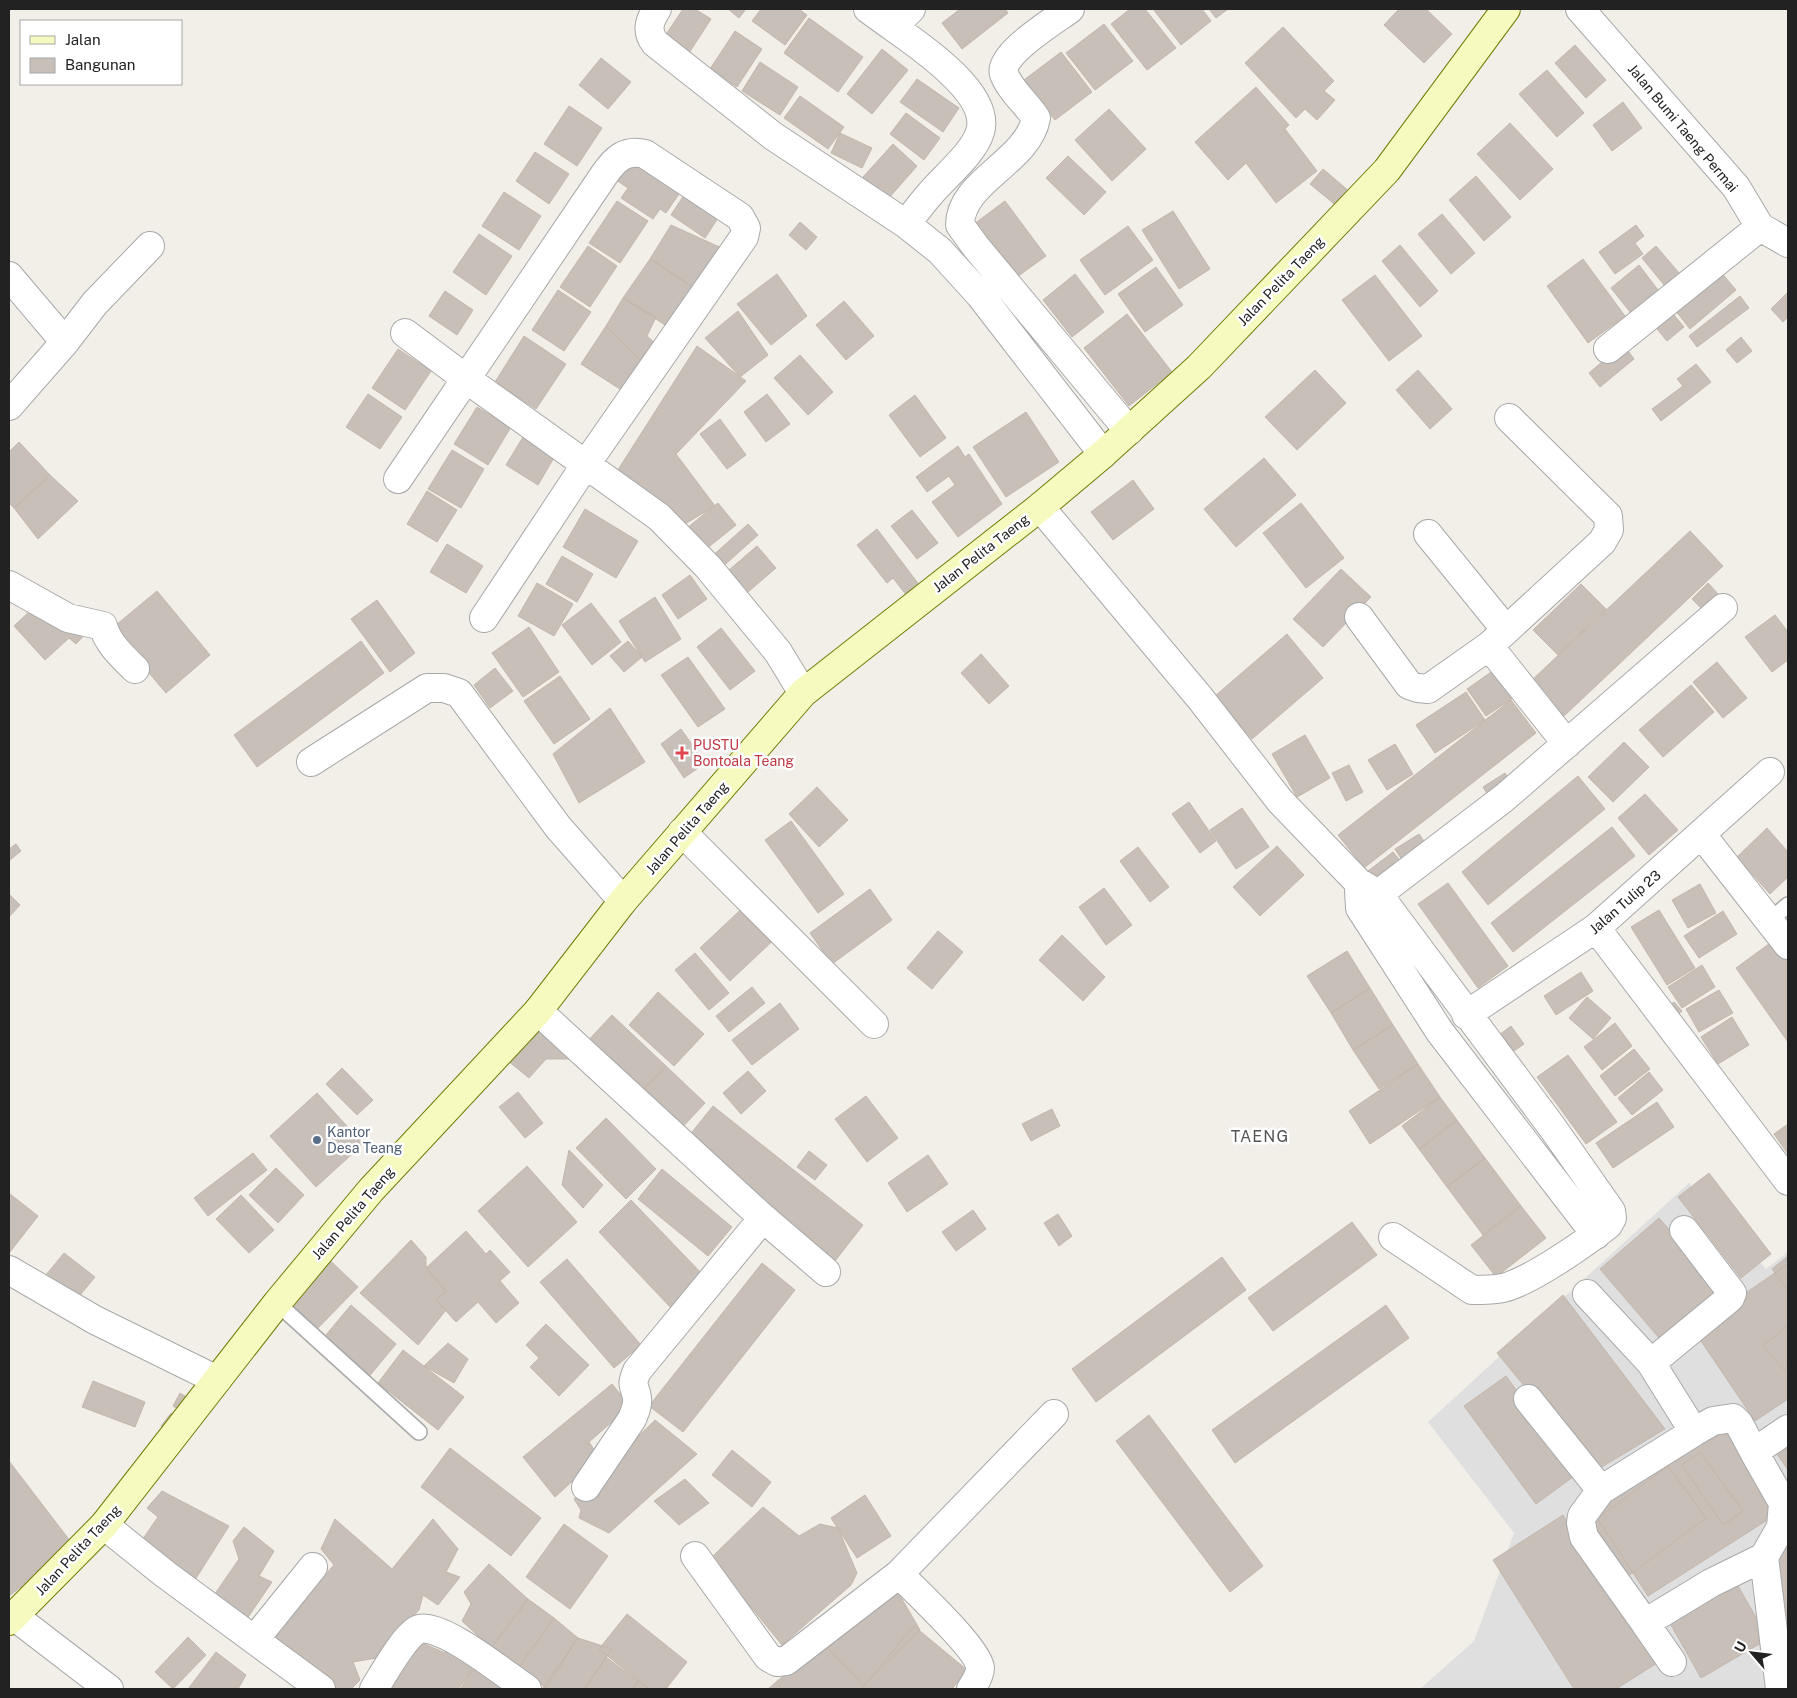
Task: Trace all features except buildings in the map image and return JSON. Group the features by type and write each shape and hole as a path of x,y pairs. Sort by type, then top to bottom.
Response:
{"street":[{"path":"657,9 650,20 649,29 650,37 655,43 773,136 906,224 940,251 980,295 1103,454"},
{"path":"868,9 902,18 929,53 968,88 977,101 982,122 980,133 966,154 906,224"},
{"path":"1070,9 1014,51 1005,62 1004,75 1036,118 1034,125 1018,151 970,198 962,210 960,225 976,247 1128,431"},
{"name":"Jalan Pelita Taeng","path":"12,1619 104,1525 276,1303 371,1190 538,1011 623,901 803,693 1040,507 1103,454 1199,367 1386,170 1506,9"},
{"name":"Jalan Bumi Taeng Permai","path":"1580,9 1736,187 1760,227 1788,243"},
{"path":"398,479 604,175 619,157 635,152 645,154 735,212 746,228 744,237 586,464 484,618"},
{"path":"1608,350 1760,227"},
{"path":"9,406 65,342 95,303 150,246"},
{"path":"9,276 65,342"},
{"path":"405,333 659,517 708,567 778,652 803,693"},
{"path":"1360,617 1409,685 1428,689 1498,638 1602,542 1609,530 1608,516 1509,418"},
{"path":"1040,507 1200,698 1280,801 1365,895 1466,1015 1609,1205 1612,1218 1608,1225 1596,1234 1534,1275 1504,1288 1486,1290 1472,1290 1393,1237"},
{"path":"1428,534 1567,744"},
{"path":"9,585 68,618 104,626 106,635 115,649 135,669"},
{"path":"1365,895 1504,798 1723,608"},
{"path":"311,762 427,688 451,689 458,693 558,827 623,901"},
{"name":"Jalan Tulip 23","path":"1466,1015 1596,928 1702,835 1770,772"},
{"path":"682,832 874,1024"},
{"path":"1702,835 1779,913 1788,945"},
{"path":"1365,895 1440,1032 1596,1234"},
{"path":"1596,928 1788,1181"},
{"path":"538,1011 763,1218 826,1272"},
{"path":"1472,1073 1498,1058"},
{"path":"586,1486 632,1419 637,1397 633,1389 633,1380 637,1371 763,1218"},
{"path":"1651,1363 1730,1298 1732,1293 1684,1230"},
{"path":"9,1270 95,1320 217,1380"},
{"path":"1587,1294 1651,1363 1694,1432"},
{"path":"1528,1398 1601,1490"},
{"path":"695,1556 768,1656 777,1662 786,1661 899,1574 1054,1414"},
{"path":"1645,1623 1711,1583 1764,1557 1785,1527 1783,1503 1739,1424 1733,1418 1713,1421 1601,1490 1584,1511 1581,1523 1583,1533 1645,1623 1672,1662"},
{"path":"1754,1452 1788,1429"},
{"path":"104,1525 165,1574 321,1689"},
{"path":"1764,1557 1782,1674"},
{"path":"255,1639 312,1567"},
{"path":"899,1574 963,1640 978,1660 978,1677 972,1689"},
{"path":"12,1619 109,1689"},
{"path":"374,1689 400,1649 416,1630 428,1628 454,1638 527,1689"}],"lane":[{"path":"276,1303 419,1432"}],"shaded area":[{"path":"1689,1183 1766,1269 1788,1252 1788,1689 1420,1689 1474,1641 1514,1533 1428,1422"}],"place":[{"name":"PUSTU Bontoala Teang","path":"682,753"},
{"name":"Kantor Desa Teang","path":"317,1140"}],"district":[{"name":"TAENG","path":"1260,1136"}]}
